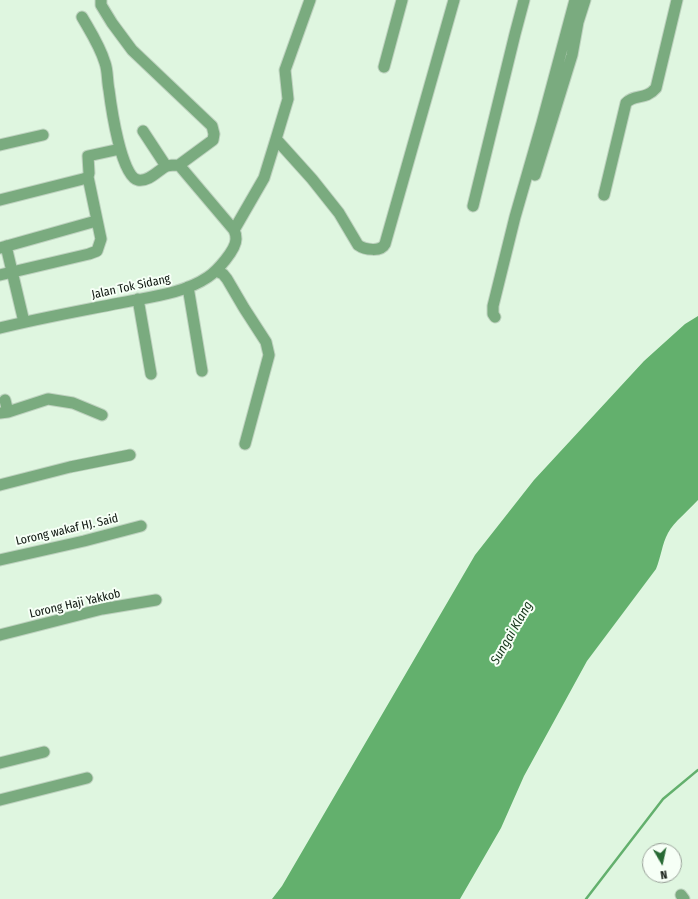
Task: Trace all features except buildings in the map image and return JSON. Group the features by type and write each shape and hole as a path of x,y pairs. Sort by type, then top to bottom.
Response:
{"street":[{"path":"82,16 106,64 114,122 120,149 131,176 136,180 143,180 161,171 166,166 179,165 213,140 214,134 212,126 132,50 112,23 101,5 101,0"},
{"path":"179,165 234,230 264,178 288,99 285,70 310,0"},
{"path":"384,67 402,0"},
{"path":"276,139 312,179 339,213 358,245 366,248 380,249 383,247 454,0"},
{"path":"473,206 524,0"},
{"path":"495,317 493,314 493,306 515,217 575,0"},
{"path":"535,175 572,55 578,22 585,0"},
{"path":"604,195 626,103 629,100 650,95 656,88 677,0"},
{"path":"143,131 166,166"},
{"path":"0,145 43,135"},
{"path":"0,276 97,251 101,239 88,177 88,156 120,149"},
{"path":"0,200 88,177"},
{"path":"24,322 13,272 3,247 96,221"},
{"name":"Jalan Tok Sidang","path":"0,328 188,287 216,271 233,248 236,239 234,230"},
{"path":"216,271 223,274 227,279 266,342 269,355 245,444"},
{"path":"188,287 202,371"},
{"path":"138,299 151,374"},
{"path":"5,400 4,412 48,399 73,403 102,415"},
{"path":"0,485 70,467 130,455"},
{"name":"Lorong wakaf HJ. Said","path":"0,560 84,541 141,526"},
{"name":"Lorong Haji Yakkob","path":"0,635 102,609 156,600"},
{"path":"0,763 44,752"},
{"path":"0,800 86,778"}],"water":[{"name":"Sungai Klang","path":"698,316 698,500 678,520 668,533 656,569 587,661 524,776 501,828 460,899 272,899 282,886 475,555 534,480 644,361 685,324"}],"waterway":[{"path":"586,899 663,799 698,770"}]}
